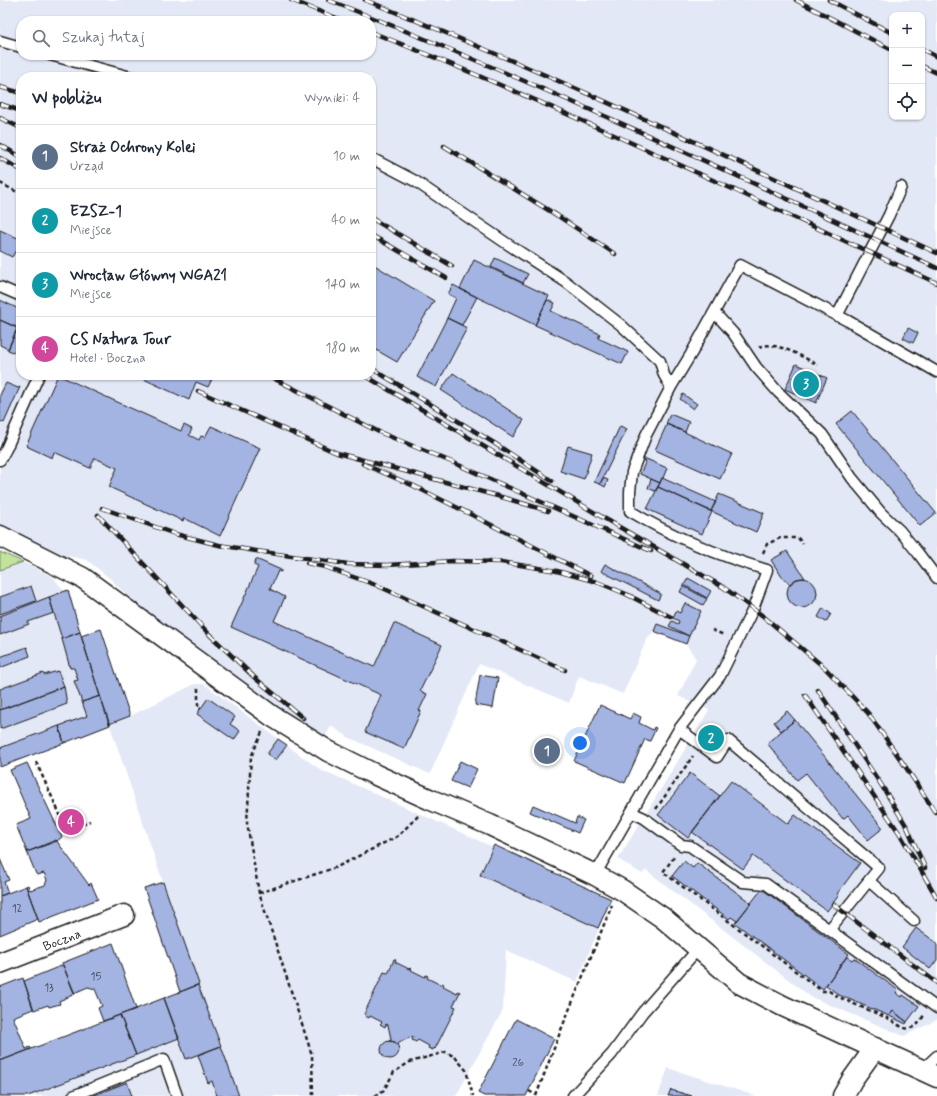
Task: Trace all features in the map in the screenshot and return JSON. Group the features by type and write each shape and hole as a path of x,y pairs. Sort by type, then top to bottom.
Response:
{"street":[{"path":"0,536 83,578 272,716 328,751 376,775 490,825 594,875 618,888 663,918 739,983 783,1006 930,1074"},
{"name":"Boczna","path":"0,963 124,915"},
{"path":"843,1096 852,1080 875,1048"}],"lane":[{"path":"0,41 16,46"},
{"path":"68,60 113,72"},
{"path":"376,161 415,181 566,282 622,325 660,361 664,375 671,387"},
{"path":"837,316 889,215 901,187"},
{"path":"594,875 679,729 720,676 753,609 767,570 735,560 656,527 630,511 632,472 646,435 671,387 740,265 837,316 937,372"},
{"path":"0,287 16,294"},
{"path":"714,312 733,333 756,367 778,392 822,434 857,484 881,513 900,531 937,578"},
{"path":"0,460 37,380"},
{"path":"679,729 717,757 728,740 879,868 828,930"},
{"path":"631,812 648,821 681,845 690,846 743,882 766,884 935,1006"},
{"path":"868,881 914,921"},
{"path":"573,1096 612,1054 642,1013 698,948"},
{"path":"930,1074 937,1056"},
{"path":"72,1096 164,1059 177,1096"}],"path":[{"path":"0,183 16,191"},
{"path":"746,352 763,345 778,347 818,365"},
{"path":"758,567 767,544 774,540 794,537 798,538 803,544"},
{"path":"272,716 264,728 251,757 247,823 259,893 312,1055 313,1096"},
{"path":"648,821 702,745"},
{"path":"36,762 67,830 90,821"},
{"path":"259,893 337,867 398,836 420,814 428,799"},
{"path":"681,845 678,852 663,872 822,991 829,991 840,998 889,1019 906,1029 917,1025 935,1006"},
{"path":"529,1091 536,1096 618,888"},
{"path":"375,1096 384,1090 394,1072 410,1062 446,1052 455,1057 466,1070 472,1096"}],"shaded area":[{"path":"0,0 937,0 937,1020 904,1036 811,997 646,870 642,874 618,859 709,710 678,696 696,659 686,644 654,631 646,641 623,694 579,676 569,703 479,664 430,774 348,737 331,726 323,741 182,642 87,560 63,555 0,527"},
{"path":"0,552 44,572 54,578 64,591 68,590 109,724 130,716 195,684 204,684 322,771 493,847 494,845 611,899 577,982 506,950 503,1010 456,1096 0,1096 31,1049 198,985 110,726 0,767"},
{"path":"668,1068 756,1096 658,1096"}],"green space":[{"path":"0,552 23,562 0,570"}],"building":[{"path":"0,230 16,237 16,252 12,257 0,251"},
{"path":"495,258 528,274 523,283 491,267"},
{"path":"474,260 549,296 535,325 460,289"},
{"path":"376,266 434,301 397,362 376,350"},
{"path":"453,285 477,297 462,325 447,318 456,298 448,294"},
{"path":"0,300 16,308 16,327 0,320"},
{"path":"547,300 555,303 551,311 600,334 598,338 628,352 622,364 535,325"},
{"path":"447,318 467,328 436,387 417,377"},
{"path":"0,320 16,328 16,330 8,349 0,345"},
{"path":"908,328 918,333 913,343 903,338"},
{"path":"16,332 16,353 8,350"},
{"path":"796,364 827,378 816,403 785,389"},
{"path":"453,373 524,420 513,437 441,390"},
{"path":"56,380 69,380 181,431 184,425 192,429 189,435 199,440 201,436 205,437 211,426 260,448 220,536 184,518 183,521 109,487 117,468 95,458 90,468 54,452 52,458 26,446"},
{"path":"146,380 212,380 208,387 196,382 189,400"},
{"path":"6,383 18,388 20,387 4,423 0,421 0,395"},
{"path":"683,394 697,404 693,409 680,399"},
{"path":"852,411 936,513 920,526 836,424"},
{"path":"670,414 689,422 685,432 666,424"},
{"path":"667,424 732,454 720,479 655,450"},
{"path":"620,426 627,429 600,484 594,482"},
{"path":"568,446 592,453 584,479 560,471"},
{"path":"644,458 667,468 660,483 640,474 646,461 643,460"},
{"path":"603,478 608,480 605,487 600,484"},
{"path":"662,478 716,502 711,511 658,487"},
{"path":"651,479 660,483 655,491 648,488"},
{"path":"658,487 712,512 702,534 647,509"},
{"path":"719,494 764,513 756,532 711,511"},
{"path":"787,551 805,578 797,579 790,584 782,577 771,560"},
{"path":"256,559 281,570 281,572 278,571 270,589 285,597 274,621 374,667 394,623 442,645 420,691 427,694 404,749 365,732 381,695 231,627 258,567 254,565"},
{"path":"605,564 661,594 658,600 601,571"},
{"path":"688,578 711,591 707,598 684,585"},
{"path":"802,578 813,582 817,593 813,604 802,608 791,604 787,593 791,582"},
{"path":"31,586 36,601 0,614 0,597"},
{"path":"683,586 707,599 703,605 680,592"},
{"path":"68,590 80,632 62,639 49,597"},
{"path":"49,597 54,613 28,622 29,624 0,635 0,616"},
{"path":"685,603 701,611 689,636 669,626 672,621 678,624 679,621 673,618 676,611 680,613"},
{"path":"823,608 831,614 826,622 818,617"},
{"path":"657,624 689,636 686,644 654,631"},
{"path":"101,629 130,716 109,724 81,636"},
{"path":"80,632 100,696 82,702 74,681 78,680 74,668 70,668 62,639"},
{"path":"27,647 30,656 0,668 0,657"},
{"path":"58,671 64,686 0,710 0,689 43,673 44,675"},
{"path":"480,675 498,678 493,708 475,705"},
{"path":"64,686 67,704 0,729 0,710"},
{"path":"100,696 110,725 64,743 59,726 87,716 82,702"},
{"path":"208,698 235,717 230,724 240,731 234,740 197,714"},
{"path":"600,705 630,719 633,713 641,717 639,723 653,730 654,727 656,728 650,741 645,739 625,783 574,761"},
{"path":"787,711 795,720 781,731 774,722"},
{"path":"795,720 883,828 868,840 848,815 843,819 806,773 797,780 767,743"},
{"path":"59,726 64,743 0,767 0,748"},
{"path":"278,739 287,745 276,760 267,754"},
{"path":"460,761 477,769 468,788 451,781"},
{"path":"27,763 62,837 57,841 27,852 16,825 31,819 10,770"},
{"path":"690,773 720,796 688,838 658,815"},
{"path":"731,781 788,824 795,815 860,863 837,894 839,895 827,911 753,856 743,869 692,832"},
{"path":"533,805 575,823 577,817 584,820 578,833 530,812"},
{"path":"56,840 89,885 91,883 98,899 39,922 26,886 28,885 30,890 45,885 47,880 44,873 38,875 36,874 27,852"},
{"path":"494,845 611,899 598,928 480,875"},
{"path":"0,859 9,880 4,882 8,893 0,896"},
{"path":"684,861 693,868 697,863 751,903 737,921 731,917 729,919 672,876"},
{"path":"163,882 199,984 180,992 144,888"},
{"path":"26,886 38,919 0,935 0,896"},
{"path":"762,889 849,954 823,989 735,923"},
{"path":"916,928 937,943 937,960 930,969 902,947"},
{"path":"113,943 136,1009 103,1021 98,1008 102,1006 95,989 88,987 74,993 62,963"},
{"path":"847,956 852,960 854,958 898,990 896,993 902,997 903,995 919,1006 907,1022 893,1011 889,1016 839,995 826,985"},
{"path":"394,959 396,960 395,962 412,969 411,970 425,977 426,975 428,976 427,978 441,985 442,983 444,984 443,986 457,993 458,991 460,992 453,1006 456,1007 435,1049 434,1048 433,1050 418,1040 416,1042 412,1040 413,1037 399,1042 398,1046 395,1042 389,1041 391,1039 388,1025 386,1024 385,1027 380,1024 382,1022 370,1016 369,1018 365,1016 366,1014 364,1014 384,972 389,972"},
{"path":"63,965 75,994 59,1001 60,1004 49,1007 48,1005 34,1010 24,981"},
{"path":"23,978 33,1009 13,1017 26,1049 30,1047 31,1049 0,1061 0,987"},
{"path":"198,985 221,1046 186,1059 164,998"},
{"path":"164,998 179,1038 136,1055 120,1015"},
{"path":"893,1011 907,1022 906,1024 889,1016"},
{"path":"120,1015 136,1055 28,1096 0,1096 0,1061"},
{"path":"516,1019 554,1039 526,1096 484,1096 478,1093"},
{"path":"390,1041 396,1044 399,1050 396,1056 390,1059 384,1056 381,1050 384,1044"},
{"path":"221,1046 239,1096 217,1096 212,1081 208,1083 198,1055"},
{"path":"127,1082 132,1096 92,1096 125,1083"},
{"path":"671,1090 692,1096 668,1096"}],"railway":[{"path":"291,0 331,16"},
{"path":"328,0 368,16"},
{"path":"365,0 437,29 581,91 937,253"},
{"path":"796,0 889,48"},
{"path":"829,0 889,31"},
{"path":"376,19 559,96 937,268"},
{"path":"376,34 585,122 937,283"},
{"path":"925,51 937,57"},
{"path":"925,67 937,73"},
{"path":"0,87 16,92"},
{"path":"0,104 16,109"},
{"path":"0,118 16,126"},
{"path":"0,145 16,154"},
{"path":"444,146 558,216 615,254"},
{"path":"0,158 16,167"},
{"path":"376,221 452,266"},
{"path":"376,238 446,278"},
{"path":"376,371 494,443 552,481"},
{"path":"277,380 379,432 454,463 651,551"},
{"path":"372,380 602,517 723,587 763,616 825,668 868,713 935,812"},
{"path":"198,391 337,453 548,511"},
{"path":"363,464 414,486 591,576"},
{"path":"102,508 175,534 219,545 348,564 387,565 453,561 501,562 557,571 597,582 631,596"},
{"path":"98,515 209,634 255,678 303,718"},
{"path":"307,563 325,567 376,585 565,670"},
{"path":"626,594 671,617"},
{"path":"818,690 882,786 907,827 925,868"},
{"path":"805,695 900,834 937,898"},
{"path":"833,904 937,983"}],"place":[{"name":"Wrocław Główny WGA21","path":"806,384"},
{"name":"EZSZ-1","path":"711,738"},
{"name":"Straż Ochrony Kolei","path":"547,751"},
{"name":"CS Natura Tour","path":"71,822"}]}
